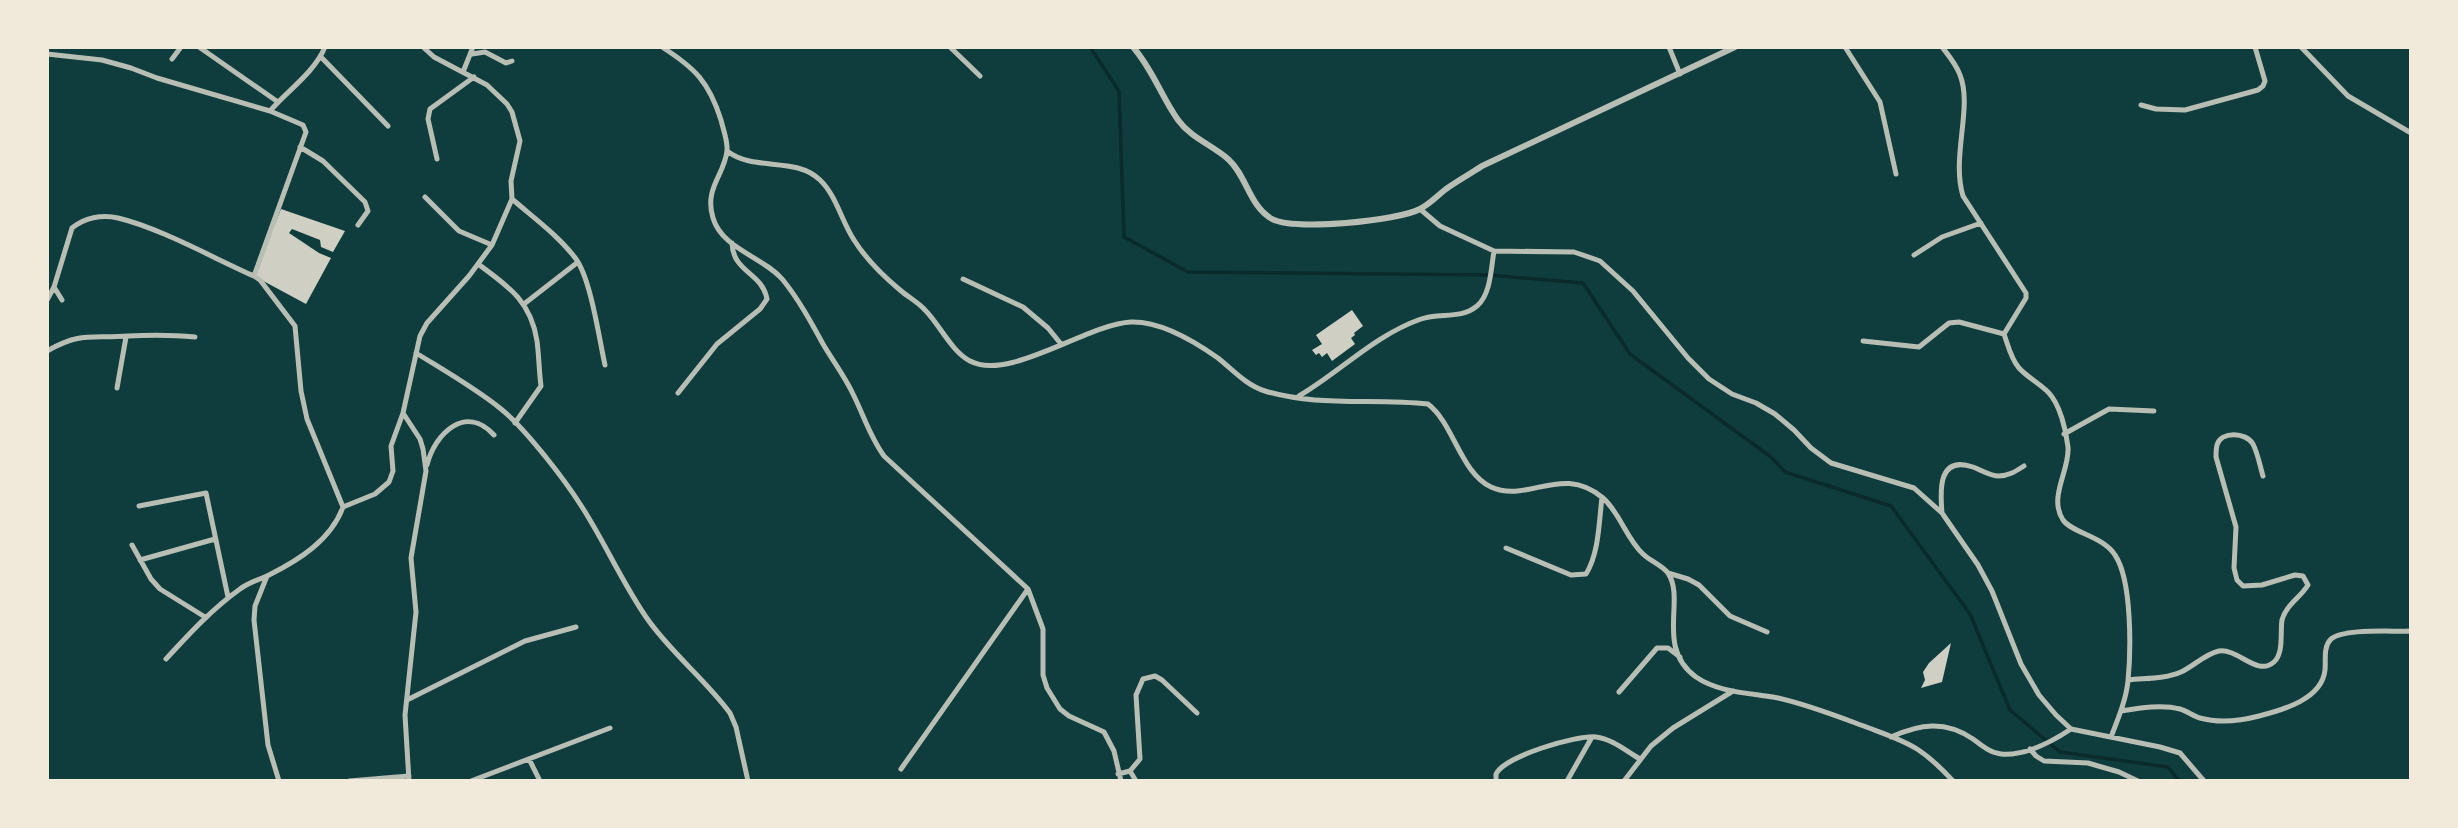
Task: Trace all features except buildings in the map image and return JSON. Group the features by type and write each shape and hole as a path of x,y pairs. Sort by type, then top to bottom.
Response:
{"street":[{"path":"172,59 181,47"},
{"path":"199,47 278,102"},
{"path":"270,111 321,57 325,47"},
{"path":"343,508 375,494 389,482 393,471 391,446 403,413 420,336 427,323 492,244 512,200 511,181 520,141 512,112 499,95 434,57 423,47"},
{"path":"662,47 692,68 706,83 725,134 727,151 710,201 715,225 732,243 771,268 797,299 842,374 872,440 884,456 1028,589 1043,629 1044,676 1047,688 1060,709 1069,716 1104,732 1114,751 1121,781"},
{"path":"950,47 980,76"},
{"path":"1133,47 1148,64 1178,121 1236,168 1261,210 1273,219 1290,225 1322,225 1405,214 1420,209 1458,180 1482,166 1735,47"},
{"path":"1669,47 1679,74"},
{"path":"1845,47 1880,102 1896,174"},
{"path":"1942,47 1961,76 1964,92 1959,183 1963,196 2026,293 2026,298 2004,334"},
{"path":"2141,105 2156,109 2185,110 2258,90 2265,81 2255,47"},
{"path":"2301,47 2348,96 2411,133"},
{"path":"463,72 472,50 485,52 502,61 512,61"},
{"path":"47,54 102,60 270,111 303,125 306,132 254,276"},
{"path":"321,57 387,126"},
{"path":"437,159 428,119 430,110 474,78"},
{"path":"300,147 323,161 365,202 368,211 358,225"},
{"path":"727,151 736,158 747,161 791,166 808,171 822,181 852,238 866,258 923,307 960,353 971,362 1002,365 1109,327 1130,322 1148,323 1194,343 1260,390 1297,397 1428,404 1437,411 1467,462 1488,485 1502,491 1565,482 1582,486 1602,497 1634,544 1668,573 1699,585 1730,616 1767,632"},
{"path":"425,197 459,232 492,244"},
{"path":"512,200 551,233 578,261 592,305 605,365"},
{"path":"1420,209 1440,226 1494,251 1574,252 1600,261 1633,291 1688,358 1709,379 1732,394 1775,414 1794,429 1811,449 1831,463 1914,488 1942,513 1978,565 2021,664 2039,695 2071,729 2180,753 2204,781"},
{"path":"47,300 54,287 72,228 93,217 116,217 150,229 254,276 260,280 295,326 301,390 307,419 343,508 338,521 331,532 308,551 267,576 251,581 228,597 205,617 166,659"},
{"path":"1914,255 1953,231 1981,223"},
{"path":"678,393 717,344 761,309 767,299 764,288 734,259 732,243"},
{"path":"1297,397 1400,327 1423,318 1468,313 1480,304 1487,293 1494,251"},
{"path":"524,304 578,261"},
{"path":"478,264 505,284 524,304 534,326 541,386 515,423"},
{"path":"963,279 1023,307 1048,328 1061,344"},
{"path":"54,287 62,300"},
{"path":"1863,341 1919,347 1949,323 1959,322 2004,334"},
{"path":"47,351 90,335 126,337 156,334 195,337"},
{"path":"2004,334 2018,367 2053,399 2064,433 2067,459 2059,489 2061,516 2068,525 2106,544 2116,555 2122,568 2129,605 2128,680 2121,711 2111,737"},
{"path":"117,388 126,337"},
{"path":"416,353 500,408 581,505 648,619 730,713 736,727 748,781"},
{"path":"2064,433 2109,409 2154,411"},
{"path":"403,413 424,449 426,471"},
{"path":"349,781 409,778 405,715 416,612 411,558 426,471 432,450 453,425 481,423 494,435"},
{"path":"2128,680 2175,674 2220,651 2232,652 2264,667 2274,662 2286,610 2308,585 2303,576 2295,575 2262,585 2243,586 2237,580 2234,568 2236,527 2216,457 2217,445 2222,438 2245,436 2253,443 2263,476"},
{"path":"1942,513 1940,481 1946,471 1956,465 1970,466 1998,476 2009,475 2024,466"},
{"path":"139,506 206,493 228,597"},
{"path":"1506,548 1571,575 1586,574 1594,551 1602,497"},
{"path":"140,560 215,539"},
{"path":"132,545 160,589 205,617"},
{"path":"1668,573 1673,586 1674,639 1680,657 1688,670 1698,678 1733,691 1797,702 1891,737 1916,748 1936,762 1953,781"},
{"path":"267,576 255,606 254,620 268,745 279,781"},
{"path":"901,769 1028,589"},
{"path":"407,700 525,641 576,627"},
{"path":"2121,711 2159,707 2179,709 2200,718 2223,721 2258,717 2306,699 2319,687 2325,673 2326,649 2330,640 2342,634 2411,631"},
{"path":"1619,692 1657,648 1668,648 1680,657"},
{"path":"1118,774 1130,771 1140,759 1136,705 1139,685 1143,679 1155,676 1162,680 1197,713"},
{"path":"1624,781 1651,746 1673,728 1733,691"},
{"path":"1891,737 1921,726 1945,726 2001,754 2038,747 2071,729"},
{"path":"471,781 610,728"},
{"path":"1496,781 1496,774 1502,765 1566,740 1592,737 1613,742 1640,759"},
{"path":"1567,781 1592,737"},
{"path":"2030,749 2044,761 2088,763 2138,781"},
{"path":"529,760 540,781"},
{"path":"1130,771 1136,781"}],"waterway":[{"path":"1090,47 1119,91 1124,237 1188,272 1489,275 1583,283 1630,354 1771,457 1785,472 1891,506 1970,614 2010,710 2060,752 2168,767 2179,781"}]}
